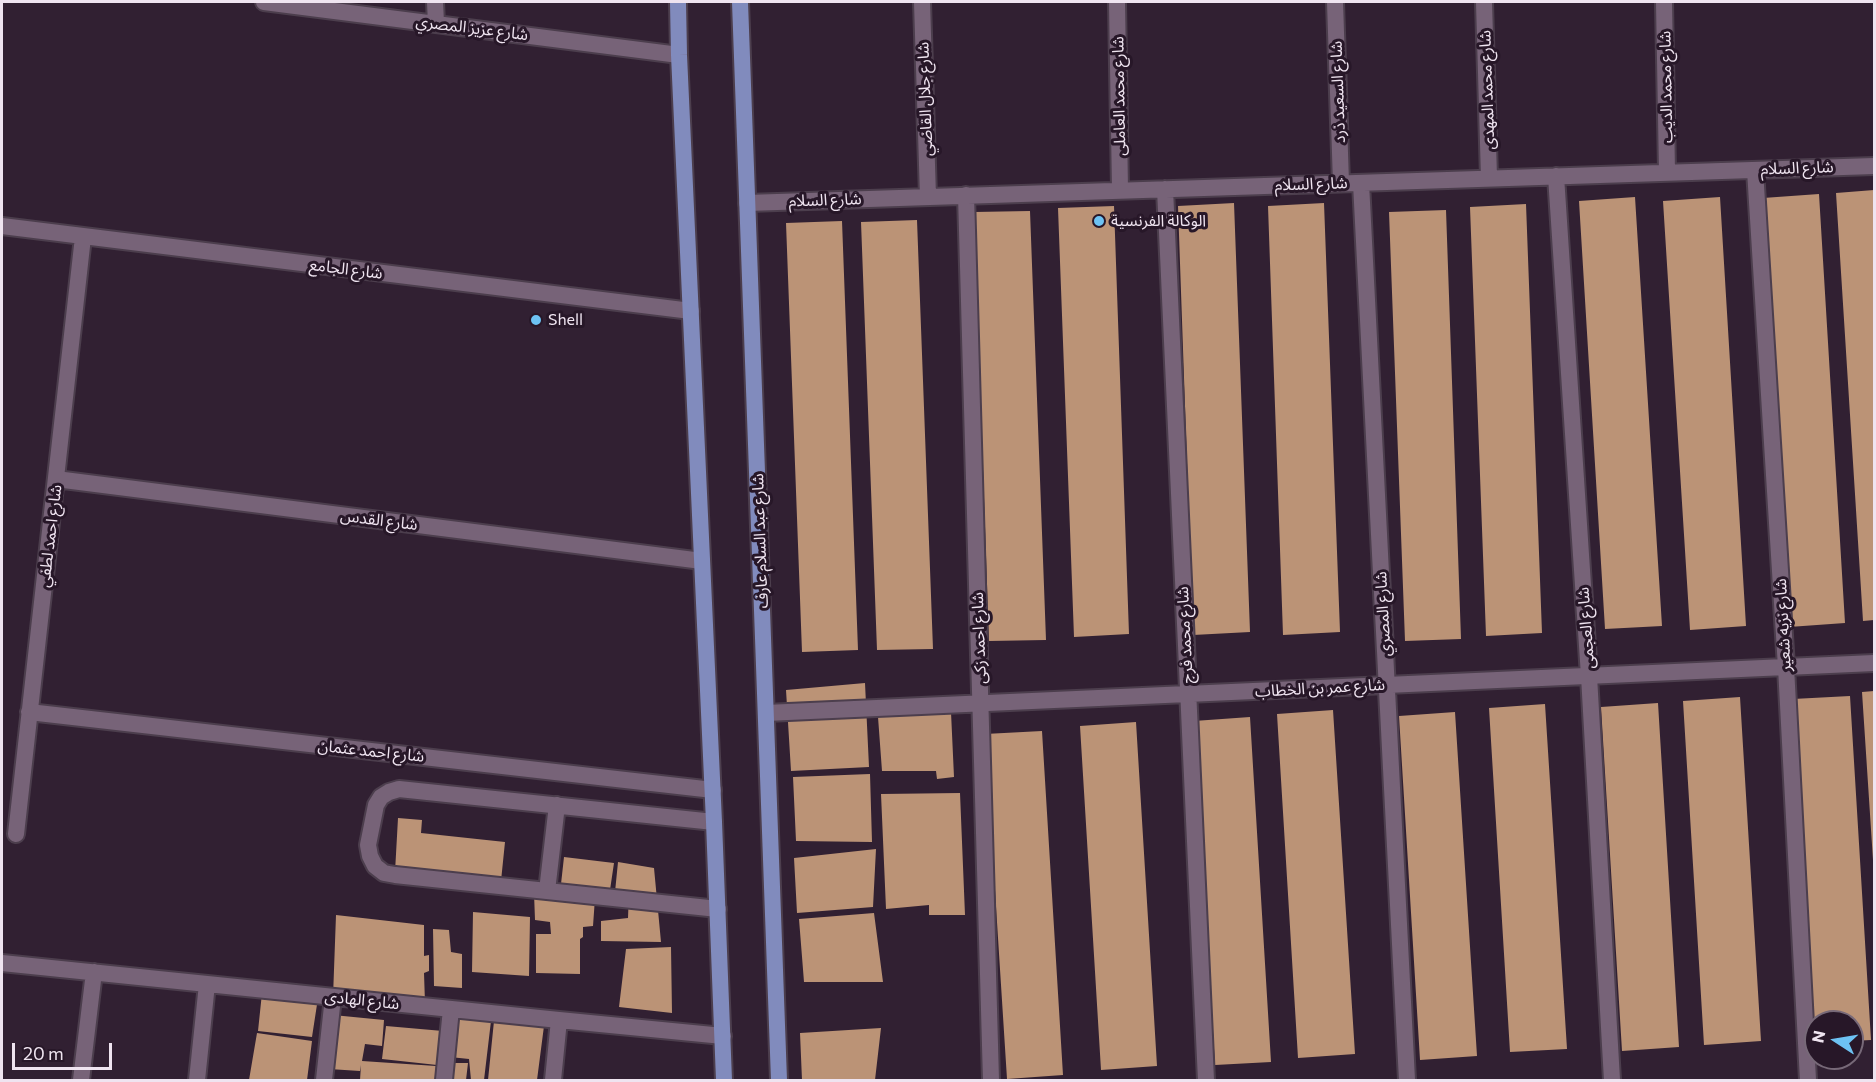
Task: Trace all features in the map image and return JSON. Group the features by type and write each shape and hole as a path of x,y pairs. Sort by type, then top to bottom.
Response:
{"main road":[{"path":"678,2 724,1076"},
{"name":"شارع عبد السلام عارف","path":"740,2 779,1080"}],"street":[{"name":"شارع عزيز المصري","path":"264,2 679,55"},
{"path":"435,2 436,23"},
{"name":"شارع جلال القاضي","path":"922,2 928,197"},
{"name":"شارع محمد العاملى","path":"1117,2 1120,190"},
{"name":"شارع السعيد ذرد","path":"1335,2 1341,183"},
{"name":"شارع محمد المهدى","path":"1484,2 1490,178"},
{"name":"شارع محمد الديب","path":"1664,2 1667,172"},
{"name":"شارع السلام","path":"747,203 1875,166"},
{"name":"شارع نزيه شعير","path":"1755,170 1786,667 1808,1080"},
{"name":"شارع العجمى","path":"1556,176 1589,676 1612,1080"},
{"name":"شارع المصري","path":"1361,183 1407,1080"},
{"name":"شارع محمد فرج","path":"1165,189 1206,1080"},
{"name":"شارع احمد زكى","path":"966,195 991,1080"},
{"name":"شارع الجامع","path":"2,226 691,310"},
{"name":"شارع احمد لطفي","path":"15,834 83,237"},
{"name":"شارع القدس","path":"56,479 702,561"},
{"name":"شارع عمر بن الخطاب","path":"766,713 1875,663"},
{"name":"شارع احمد عثمان","path":"29,712 713,790"},
{"path":"714,822 399,789 381,797 376,805 368,845 375,866 384,873 718,909"},
{"path":"547,891 557,805"},
{"name":"شارع الهادى","path":"2,963 723,1036"},
{"path":"81,1080 94,972"},
{"path":"197,1080 207,984"},
{"path":"324,1080 333,997"},
{"path":"444,1080 452,1009"},
{"path":"553,1080 559,1020"}],"building":[{"path":"1874,190 1874,620 1863,621 1836,193"},
{"path":"1819,194 1845,623 1789,627 1763,198"},
{"path":"1635,197 1662,626 1605,629 1579,201"},
{"path":"1720,197 1746,626 1690,630 1663,201"},
{"path":"1234,203 1250,632 1193,635 1178,206"},
{"path":"1324,203 1340,632 1283,635 1268,206"},
{"path":"1526,204 1542,633 1486,636 1470,207"},
{"path":"1114,206 1129,634 1074,637 1058,208"},
{"path":"1446,210 1461,639 1405,641 1389,212"},
{"path":"1030,211 1046,640 989,641 974,212"},
{"path":"917,220 933,649 877,650 861,222"},
{"path":"842,221 858,650 802,652 786,223"},
{"path":"865,683 869,767 791,771 786,690"},
{"path":"1874,691 1874,860 1873,860 1862,692"},
{"path":"1850,696 1871,1040 1864,1040 1864,1010 1812,1010 1793,699"},
{"path":"1740,697 1761,1041 1704,1045 1683,701"},
{"path":"1658,703 1679,1047 1622,1051 1601,707"},
{"path":"1545,704 1567,1049 1510,1052 1489,708"},
{"path":"1333,710 1355,1054 1298,1058 1277,714"},
{"path":"951,712 954,777 937,779 936,771 882,771 878,717"},
{"path":"1455,712 1477,1056 1420,1060 1399,716"},
{"path":"1250,717 1271,1062 1215,1065 1194,721"},
{"path":"1136,722 1157,1066 1101,1070 1080,726"},
{"path":"1042,731 1063,1075 1007,1079 985,734"},
{"path":"870,774 872,842 796,841 793,777"},
{"path":"960,793 965,915 929,915 929,905 886,909 881,794"},
{"path":"398,818 422,820 421,833 505,842 501,881 395,872"},
{"path":"876,849 873,907 797,913 794,858"},
{"path":"564,857 614,863 610,890 561,884"},
{"path":"618,862 654,868 661,942 601,941 601,921 628,918 629,891 615,892"},
{"path":"534,893 595,898 593,926 583,927 583,937 580,939 580,974 536,973 536,934 551,934 550,922 535,920"},
{"path":"473,912 530,917 529,976 472,972"},
{"path":"874,913 883,982 804,982 799,919"},
{"path":"336,915 424,925 424,956 429,955 429,971 424,973 425,1003 333,997"},
{"path":"433,929 449,930 451,952 462,954 462,988 434,986"},
{"path":"671,947 672,1013 619,1007 626,949"},
{"path":"262,993 318,998 312,1037 258,1031"},
{"path":"333,1015 384,1020 382,1046 365,1044 362,1061 436,1066 435,1080 360,1080 361,1065 360,1071 329,1069"},
{"path":"454,1018 491,1021 484,1080 471,1080 469,1059 450,1057"},
{"path":"494,1021 544,1026 537,1080 488,1080"},
{"path":"386,1026 443,1031 437,1065 382,1059"},
{"path":"881,1028 875,1080 802,1080 800,1033"},
{"path":"257,1033 312,1041 307,1080 249,1080"},
{"path":"450,1063 468,1063 466,1080 448,1080"}],"place":[{"name":"الوكالة الفرنسية","path":"1099,221"},
{"name":"Shell","path":"536,320"}]}
